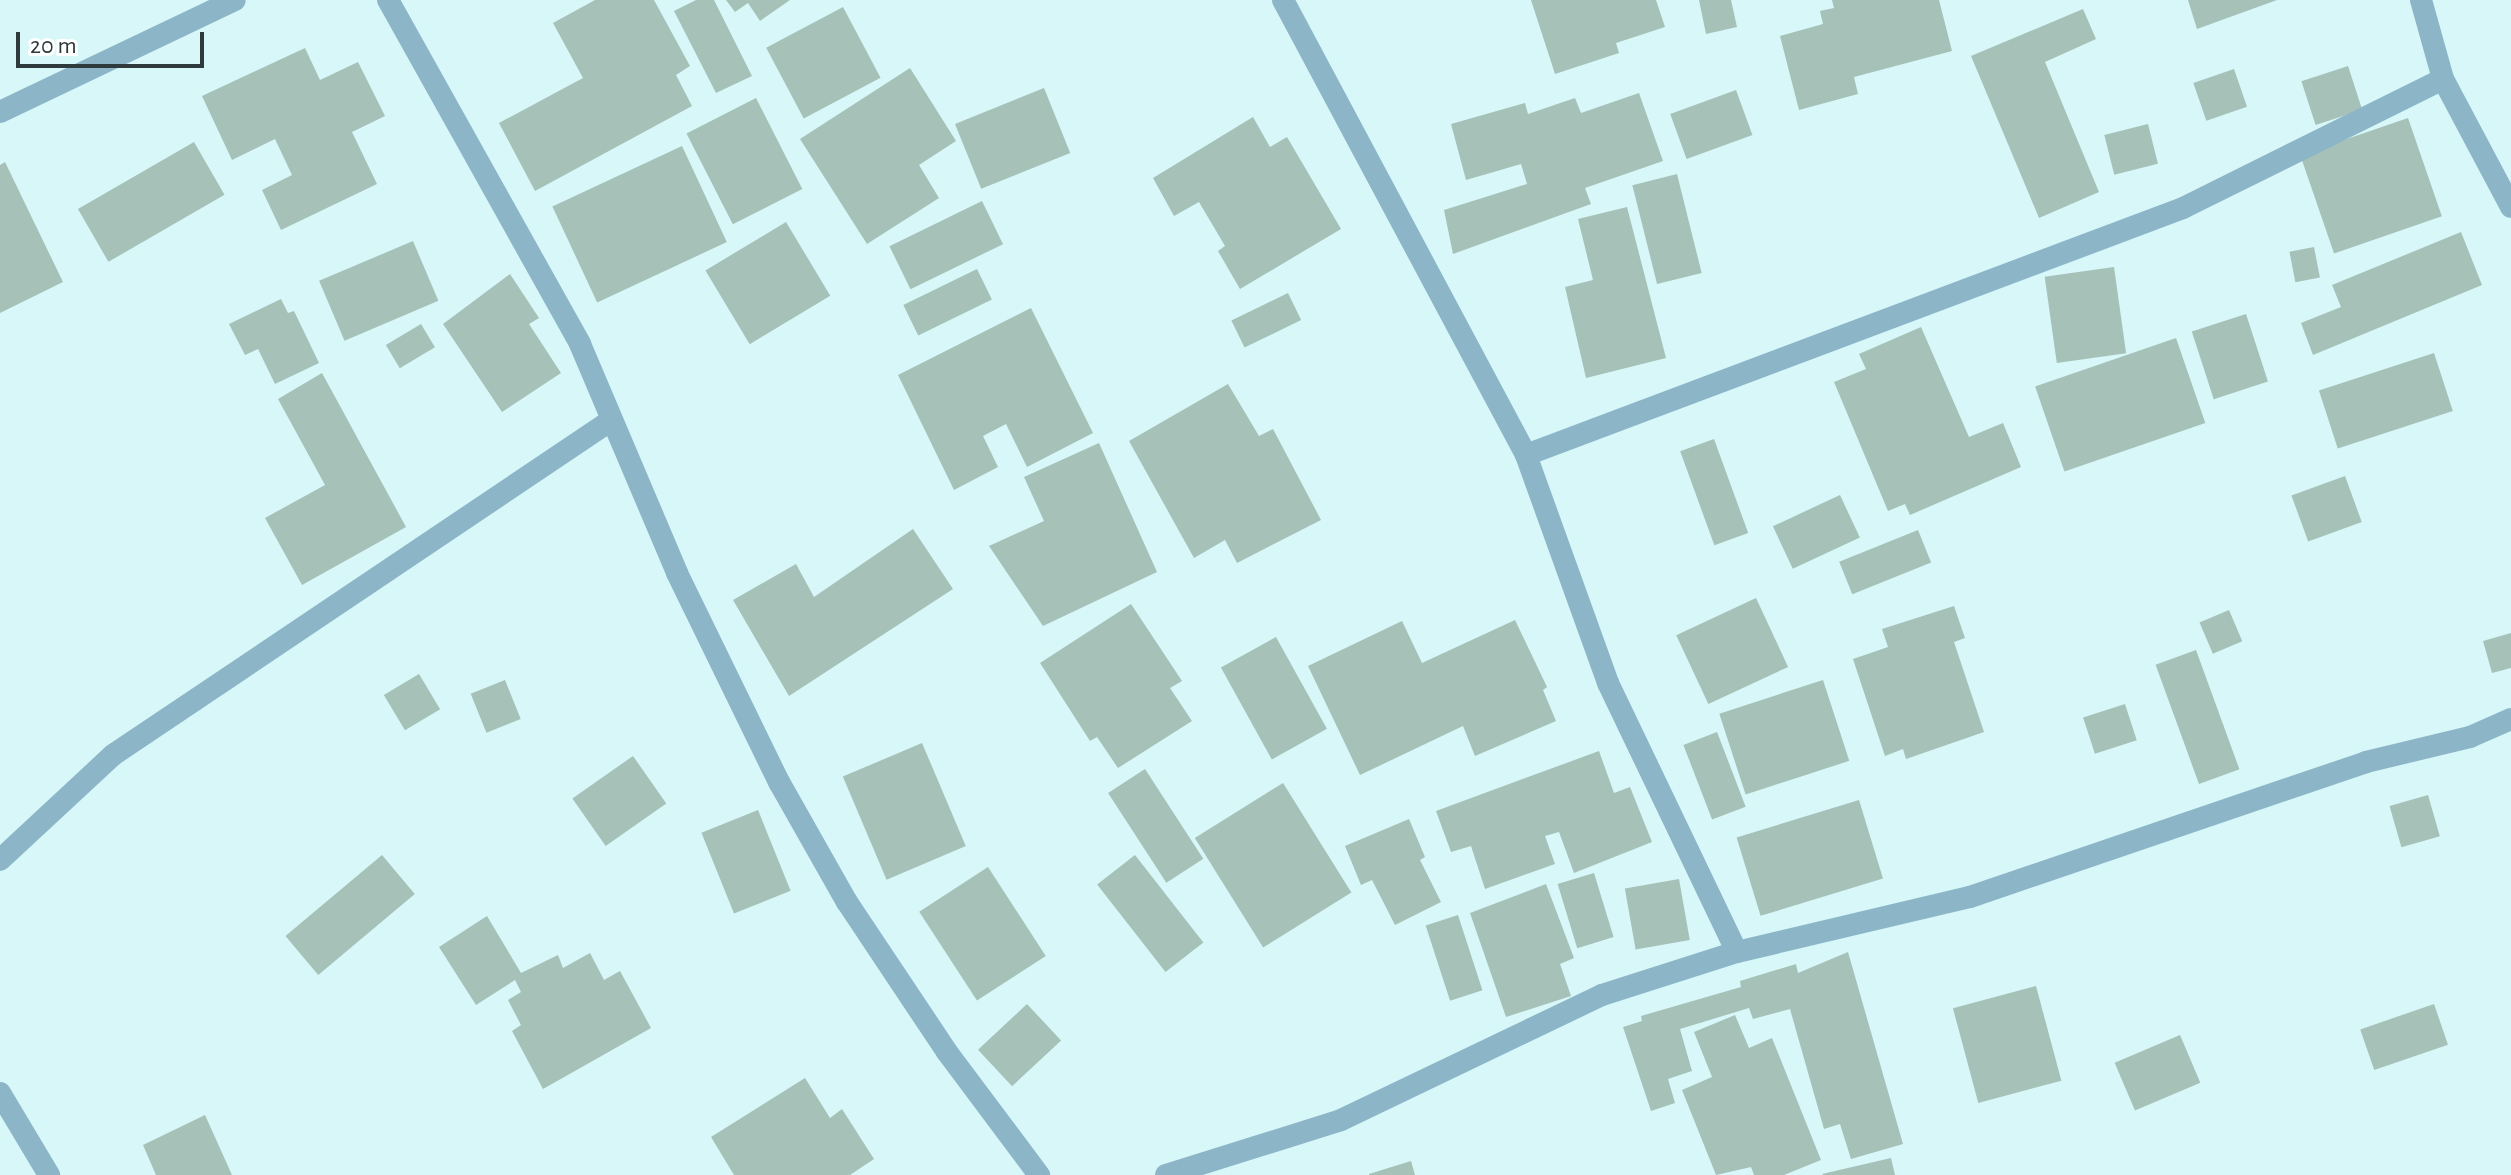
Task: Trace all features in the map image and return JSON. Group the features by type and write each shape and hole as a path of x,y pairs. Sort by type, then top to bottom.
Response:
{"street":[{"path":"0,112 235,0"},
{"path":"388,0 580,344 610,421 677,573 779,782 905,990 1039,1175"},
{"path":"1283,0 1526,455 1608,683 1737,952"},
{"path":"2421,0 2443,79 2511,207"},
{"path":"1526,455 2183,208 2443,79"},
{"path":"0,860 113,755 610,421"},
{"path":"1166,1175 1341,1120 1602,995 1737,952 1970,897 2366,762 2470,737 2511,719"},
{"path":"0,1093 49,1175"}],"building":[{"path":"595,0 654,0 690,66 676,75 692,106 535,191 499,123 583,78 553,23"},
{"path":"696,0 714,0 752,76 716,93 674,11"},
{"path":"726,0 790,0 760,21 748,3 735,12"},
{"path":"1531,0 1656,0 1665,27 1616,43 1619,53 1555,74"},
{"path":"1699,0 1731,0 1737,27 1706,34"},
{"path":"1832,0 1939,0 1952,51 1854,77 1858,94 1799,110 1780,36 1823,24 1820,11 1834,8"},
{"path":"2188,0 2277,0 2197,29"},
{"path":"843,7 881,78 804,118 766,48"},
{"path":"2083,9 2096,39 2045,62 2099,192 2039,218 1971,56"},
{"path":"305,48 320,80 358,62 385,116 352,132 377,184 281,230 262,190 292,175 275,139 232,160 202,96"},
{"path":"2348,66 2362,110 2316,125 2301,81"},
{"path":"910,68 956,141 919,165 939,198 867,244 800,139"},
{"path":"2234,69 2247,107 2206,121 2193,83"},
{"path":"1044,88 1070,153 981,189 955,124"},
{"path":"1736,90 1752,135 1687,159 1670,114"},
{"path":"1639,93 1663,161 1585,188 1591,204 1453,254 1444,210 1527,184 1521,164 1466,180 1451,124 1525,103 1528,114 1575,98 1581,113"},
{"path":"756,98 802,189 733,224 687,133"},
{"path":"1253,117 1270,147 1287,137 1341,229 1240,289 1218,251 1225,246 1199,202 1174,216 1153,178"},
{"path":"2408,118 2442,216 2334,253 2300,155"},
{"path":"2148,124 2158,164 2114,175 2104,135"},
{"path":"194,142 224,195 108,262 78,209"},
{"path":"682,146 727,242 597,303 552,206"},
{"path":"5,162 63,282 0,313 0,165"},
{"path":"1677,174 1702,273 1657,284 1632,185"},
{"path":"982,201 1003,244 910,289 889,246"},
{"path":"1627,207 1666,358 1586,378 1565,287 1593,280 1578,219"},
{"path":"786,222 830,296 750,344 705,270"},
{"path":"2461,232 2482,285 2313,355 2301,323 2341,307 2332,285"},
{"path":"413,241 438,301 345,341 319,281"},
{"path":"2314,247 2320,277 2295,282 2289,252"},
{"path":"2114,267 2126,353 2057,363 2045,277"},
{"path":"977,269 992,300 918,336 903,305"},
{"path":"510,274 539,318 529,324 561,373 502,412 443,324"},
{"path":"1288,293 1301,320 1245,348 1231,321"},
{"path":"281,299 288,313 294,311 319,363 275,384 258,349 245,355 229,324"},
{"path":"1031,308 1093,433 1027,467 1006,424 983,436 998,467 954,490 898,375"},
{"path":"2246,314 2268,382 2214,399 2192,332"},
{"path":"421,324 435,347 400,368 386,345"},
{"path":"1921,327 1969,437 2003,423 2021,467 1910,515 1905,504 1888,511 1834,382 1866,369 1859,354"},
{"path":"2176,338 2205,423 2064,472 2035,387"},
{"path":"2434,353 2453,411 2338,448 2319,390"},
{"path":"322,373 406,527 302,585 265,518 325,485 278,399"},
{"path":"1228,384 1259,436 1273,429 1321,520 1237,563 1225,540 1194,558 1129,441"},
{"path":"1714,439 1748,533 1714,545 1680,451"},
{"path":"1099,443 1157,572 1043,626 989,546 1044,521 1024,477"},
{"path":"2345,476 2362,522 2308,542 2291,495"},
{"path":"1840,495 1860,538 1793,569 1773,526"},
{"path":"913,529 953,589 789,696 733,600 796,564 814,597"},
{"path":"1918,530 1931,562 1852,594 1839,562"},
{"path":"1756,598 1788,667 1708,704 1676,635"},
{"path":"1131,604 1182,681 1170,688 1192,721 1118,768 1097,737 1090,741 1040,663"},
{"path":"1954,606 1965,638 1954,642 1984,732 1906,759 1903,749 1885,756 1853,659 1888,647 1882,629"},
{"path":"2229,610 2242,641 2213,654 2200,623"},
{"path":"1515,620 1547,687 1543,690 1556,721 1475,756 1463,726 1360,775 1308,666 1402,621 1422,663"},
{"path":"2511,633 2511,668 2492,673 2483,641"},
{"path":"1276,637 1327,729 1272,759 1221,668"},
{"path":"2196,650 2239,769 2199,784 2156,665"},
{"path":"419,674 440,709 405,730 384,695"},
{"path":"505,680 521,719 486,733 471,694"},
{"path":"1823,680 1849,761 1746,795 1719,714"},
{"path":"2125,704 2137,740 2095,754 2083,718"},
{"path":"1717,732 1746,807 1712,820 1683,745"},
{"path":"922,743 966,846 887,880 843,777"},
{"path":"1599,751 1614,793 1630,787 1652,842 1574,873 1559,832 1545,836 1555,864 1485,889 1471,846 1451,852 1436,811"},
{"path":"633,756 666,804 606,846 572,798"},
{"path":"1145,769 1203,859 1166,883 1108,793"},
{"path":"1283,783 1351,892 1263,948 1195,838"},
{"path":"2428,795 2440,836 2401,847 2390,806"},
{"path":"1859,800 1883,878 1761,916 1737,837"},
{"path":"758,810 791,891 734,914 701,833"},
{"path":"1409,819 1425,857 1420,860 1441,902 1395,925 1372,880 1361,885 1345,846"},
{"path":"382,855 415,894 318,975 285,936"},
{"path":"1135,855 1203,942 1166,972 1097,885"},
{"path":"988,867 1046,956 977,1001 919,912"},
{"path":"1594,873 1614,937 1577,948 1558,884"},
{"path":"1679,879 1690,940 1636,950 1625,889"},
{"path":"1546,884 1574,958 1560,964 1571,996 1506,1017 1470,913"},
{"path":"1458,915 1482,990 1450,1001 1426,926"},
{"path":"487,916 521,973 558,955 563,968 590,953 604,980 620,971 651,1028 543,1089 512,1031 521,1025 508,1000 521,992 515,980 476,1005 439,947"},
{"path":"1848,952 1903,1144 1851,1159 1840,1124 1824,1129 1790,1009 1753,1019 1749,1008 1680,1029 1692,1071 1668,1079 1675,1103 1651,1111 1623,1027 1642,1021 1641,1016 1741,987 1740,981 1796,964 1798,973"},
{"path":"2036,986 2061,1081 1978,1103 1953,1008"},
{"path":"1027,1004 1061,1041 1012,1086 978,1050"},
{"path":"2434,1004 2448,1045 2374,1070 2360,1029"},
{"path":"1735,1015 1749,1048 1772,1038 1821,1160 1784,1175 1754,1175 1751,1167 1716,1175 1682,1090 1712,1077 1694,1032"},
{"path":"2180,1035 2200,1083 2135,1111 2115,1063"},
{"path":"805,1078 830,1118 842,1109 874,1159 850,1175 734,1175 711,1137"},
{"path":"205,1115 232,1175 156,1175 143,1145"},
{"path":"1891,1158 1895,1175 1822,1174"},
{"path":"1411,1161 1415,1175 1369,1175 1369,1174"}]}
